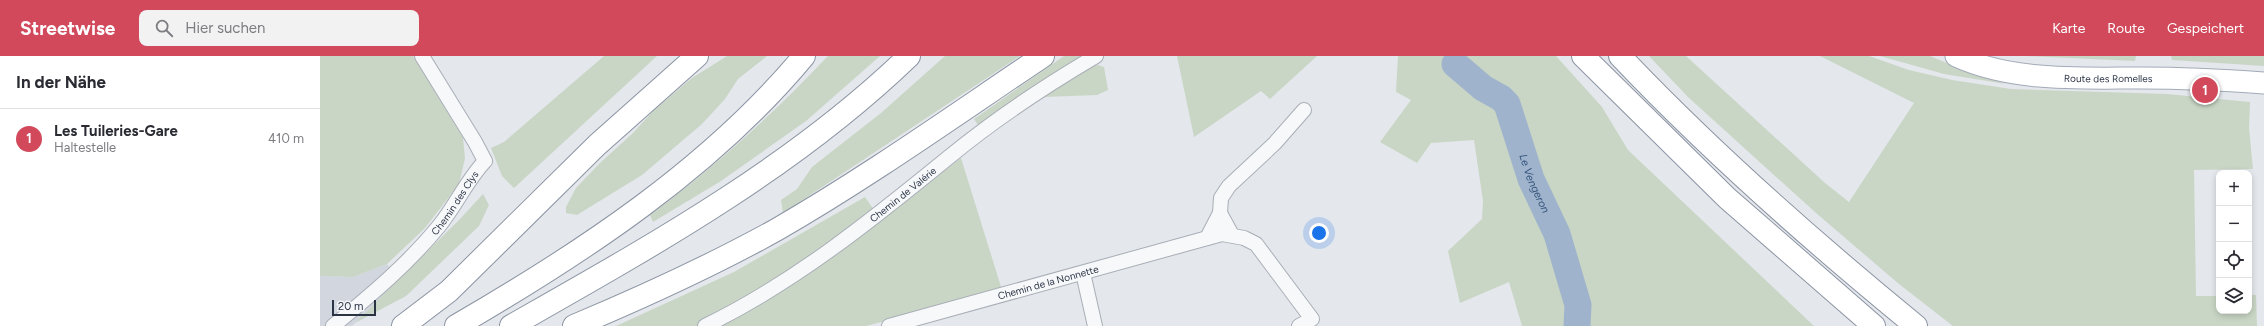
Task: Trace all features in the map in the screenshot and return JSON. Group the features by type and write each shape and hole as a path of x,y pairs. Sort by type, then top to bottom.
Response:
{"highway":[{"path":"403,326 449,291 597,145 697,56"},
{"path":"456,326 592,241 656,195 746,118 804,56"},
{"path":"511,326 653,244 753,181 848,110 909,56"},
{"path":"574,326 696,272 777,229 877,167 1043,56"},
{"path":"1583,56 1727,198 1874,326"},
{"path":"1620,56 1744,178 1820,246 1916,326"}],"main road":[{"name":"Route des Romelles","path":"1956,56 1997,70 2027,74 2080,78 2206,79 2264,84"}],"street":[{"name":"Chemin des Clys","path":"333,326 357,307 422,245 452,209 474,172 485,161 422,56"},
{"name":"Chemin de Valérie","path":"705,326 769,291 850,235 995,123 1096,56"},
{"path":"1207,238 1220,213 1221,198 1229,186 1274,143 1304,110"},
{"path":"1220,213 1232,235"},
{"name":"Chemin de la Nonnette","path":"889,326 1222,234 1244,238 1256,244 1312,319 1299,326"},
{"path":"1083,273 1095,326"}],"shaded area":[{"path":"387,264 400,279 352,326 320,326 320,276 353,277"}],"green space":[{"path":"320,56 413,56 463,138 465,158 459,184 425,228 387,264 353,277 320,276"},
{"path":"604,56 657,56 514,188 502,176 491,148 504,142"},
{"path":"727,56 767,56 738,79 725,99 702,124 642,175 577,215 566,213 566,207 576,188 600,163 633,133 654,110 692,78"},
{"path":"828,56 880,56 806,121 721,181 653,222 650,215 698,178 743,139 786,99"},
{"path":"945,56 1020,56 783,213 781,200 797,189 812,167 881,113"},
{"path":"1064,56 1086,56 978,125 974,119"},
{"path":"1177,56 1317,56 1270,99 1261,91 1194,137"},
{"path":"1398,56 1556,56 1602,107 1628,150 1814,326 1522,326 1509,282 1460,303 1448,251 1482,219 1483,201 1474,140 1431,143 1417,163 1380,142 1411,100 1396,92"},
{"path":"1649,56 1686,56 1825,183 1849,202 1914,103 1820,56 1869,56 1909,70 1952,80 2011,89 2167,94 2250,102 2249,128 2253,169 2194,170 2196,296 2216,296 2216,314 2252,314 2252,295 2256,295 2257,326 1953,326 1899,284 1816,213 1688,97"},
{"path":"1880,56 1930,56 1968,72 2006,84 1944,74"},
{"path":"2025,56 2136,56 2135,61"},
{"path":"2171,56 2264,56 2264,66 2172,60"},
{"path":"1098,65 1104,67 1108,90 1097,95 1044,97 1042,94 1086,68"},
{"path":"961,158 1002,290 866,326 616,326 734,272 865,197 881,220"},
{"path":"483,194 489,205 479,226 406,296 355,323 460,219"}],"waterway":[{"name":"Le Vengeron","path":"1455,64 1483,88 1501,98 1507,104 1531,179 1557,234 1578,305 1577,326"}],"place":[{"name":"Les Tuileries-Gare","path":"2205,90"}]}
